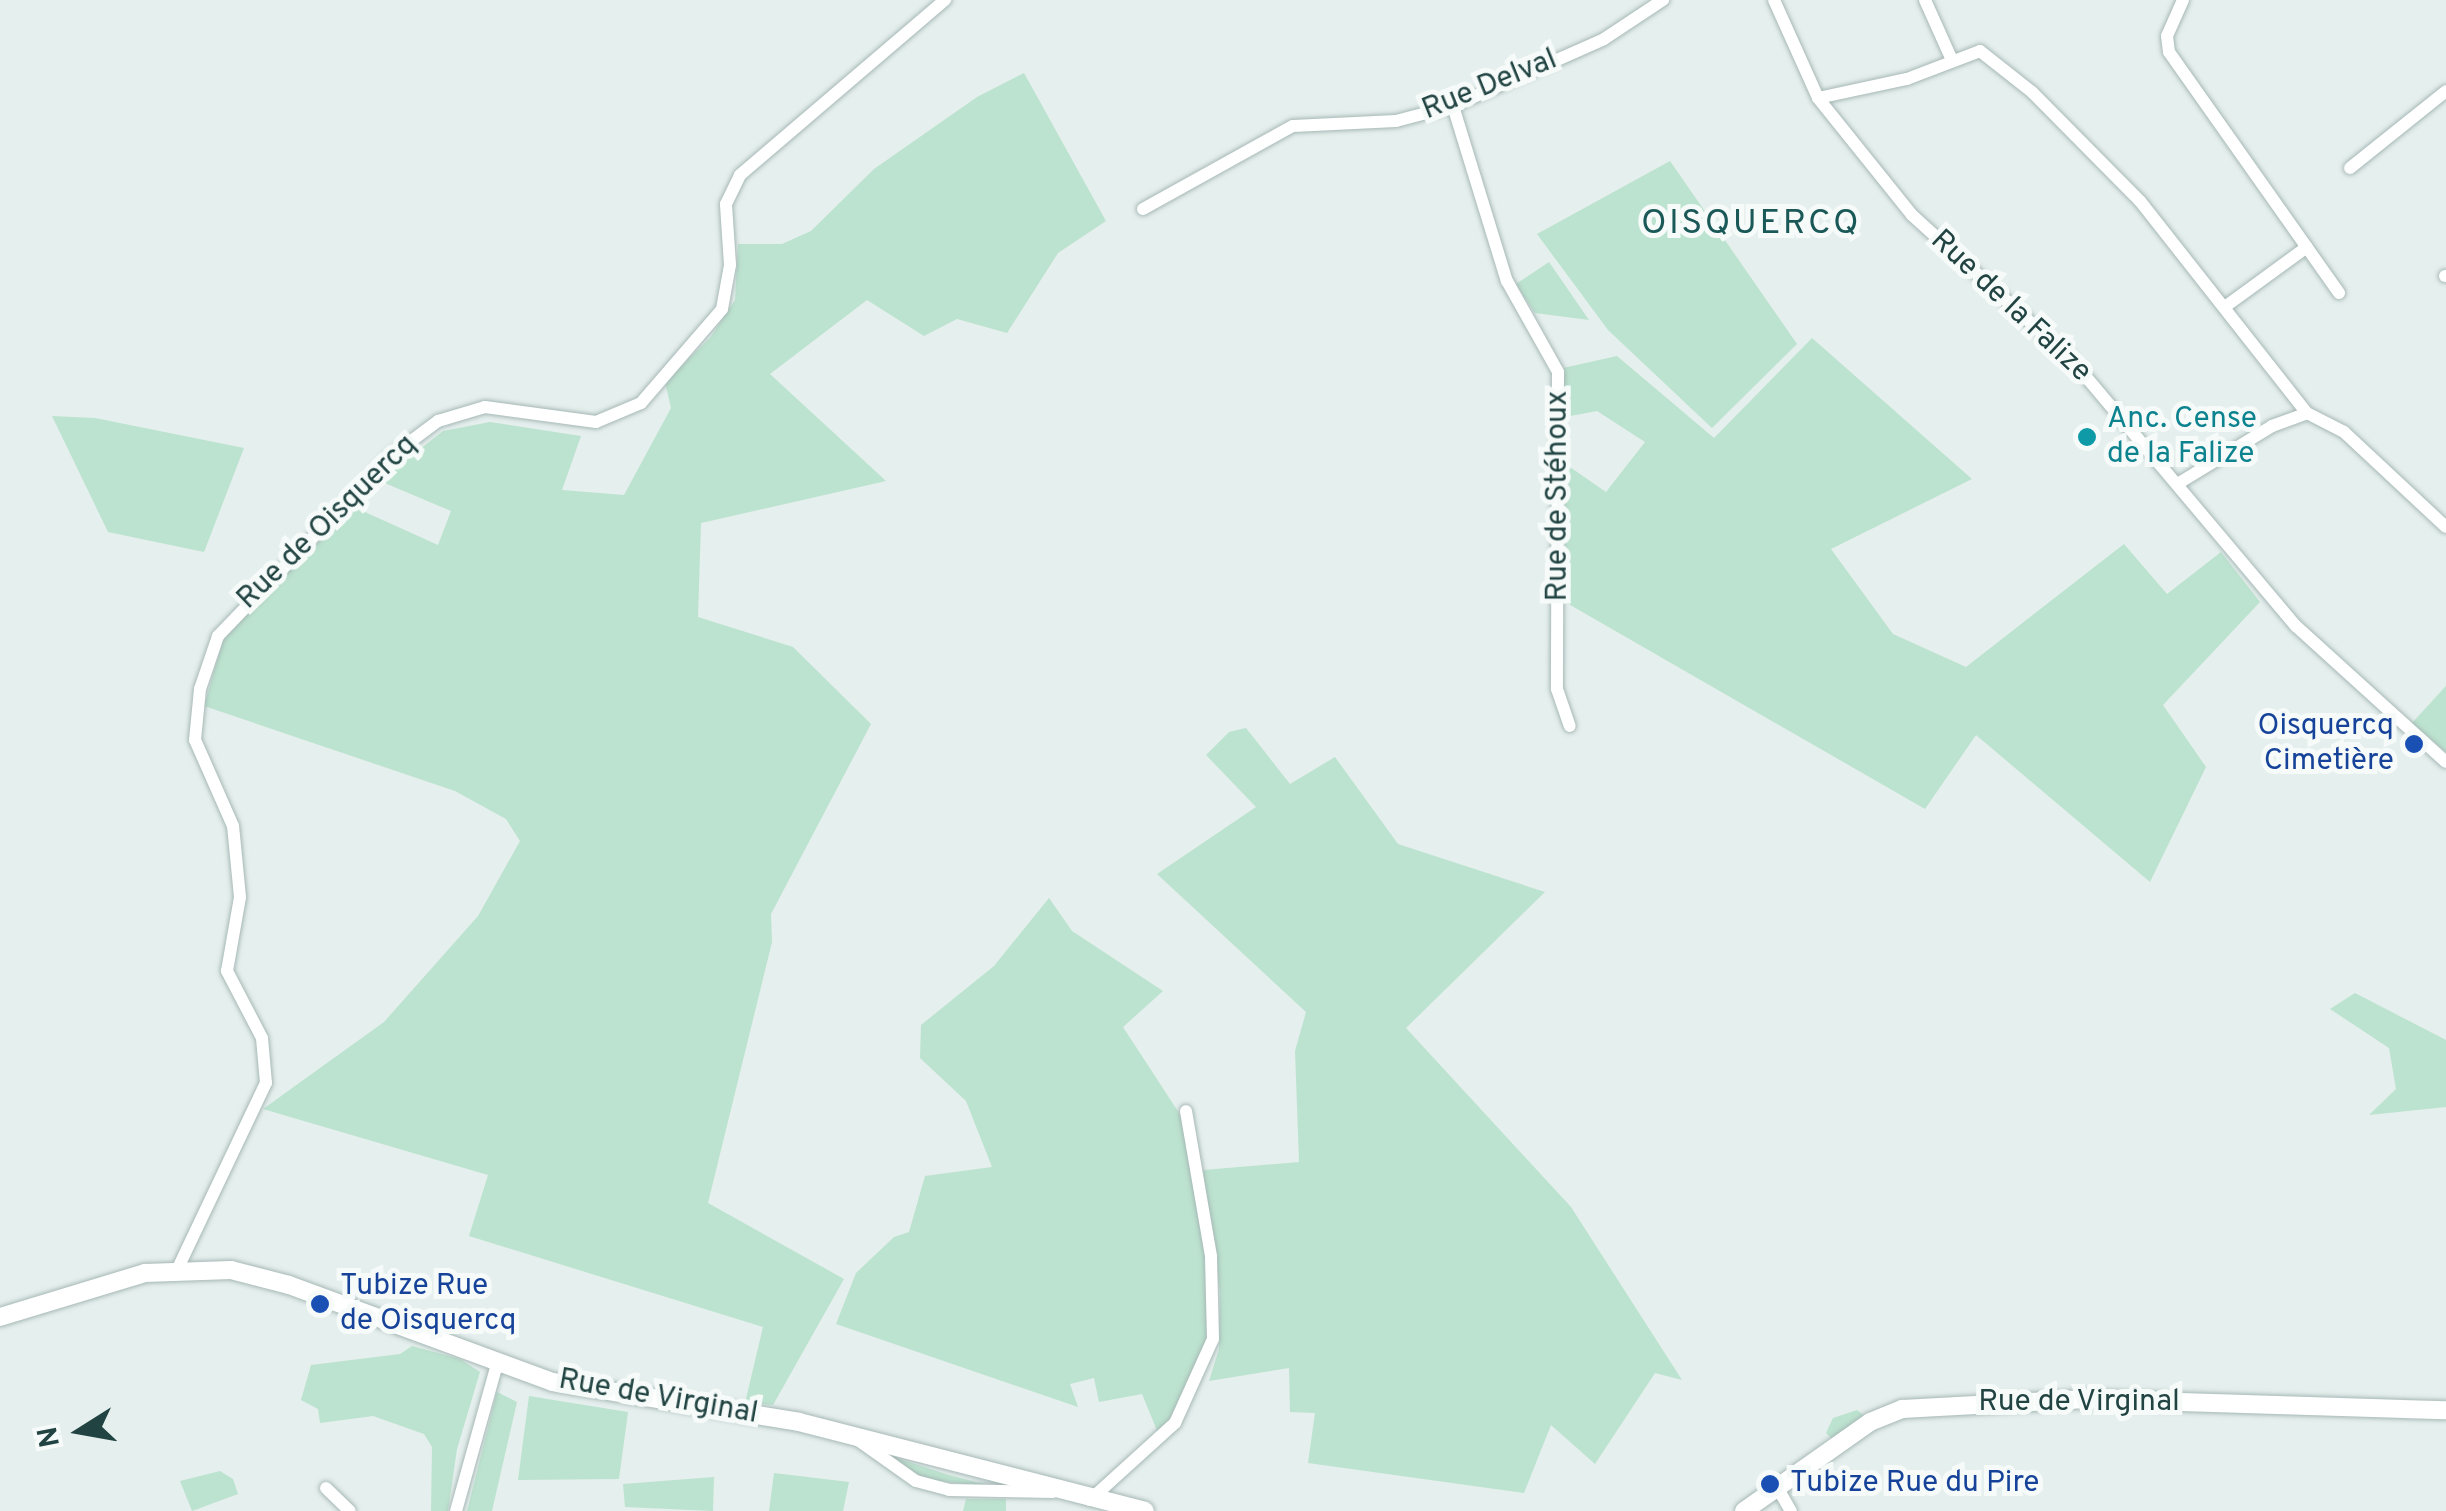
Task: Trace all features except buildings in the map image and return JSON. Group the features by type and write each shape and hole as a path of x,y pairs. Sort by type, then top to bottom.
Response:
{"street":[{"name":"Rue de Oisquercq","path":"178,1268 266,1083 262,1038 227,970 240,897 233,826 195,740 200,689 218,636 391,456 438,422 485,407 596,422 641,403 722,309 730,265 726,204 740,176 945,0"},
{"name":"Rue Delval","path":"1143,209 1293,126 1396,121 1453,106 1604,39 1663,0"},
{"name":"Rue de la Falize","path":"1774,0 1818,98 1912,215 2071,359 2296,626 2446,762"},
{"path":"1925,0 1952,60"},
{"path":"2183,0 2167,36 2169,52 2339,293"},
{"path":"1818,98 1906,79 1980,51 2032,92 2140,201 2306,412 2344,432 2446,527"},
{"path":"2350,168 2446,91"},
{"name":"Rue de Stéhoux","path":"1453,106 1508,281 1558,372 1557,688 1570,726"},
{"path":"2226,306 2307,247"},
{"path":"2179,483 2272,426 2306,412"},
{"path":"1090,1500 1174,1423 1213,1340 1211,1256 1186,1111"},
{"path":"0,1317 178,1268"},
{"name":"Rue de Virginal","path":"178,1268 260,1275 496,1364 587,1390 852,1435 1134,1510"},
{"path":"456,1511 496,1364"},
{"name":"Rue de Virginal","path":"1744,1511 1870,1422 1921,1406 2086,1399 2446,1410"},
{"path":"326,1488 350,1511"},
{"path":"1777,1488 1790,1511"}],"green space":[{"path":"1024,73 1106,221 1058,253 1007,333 957,319 924,336 867,300 770,374 886,481 701,523 698,617 793,647 871,724 771,914 772,942 708,1203 844,1279 773,1405 745,1403 763,1327 469,1236 488,1175 263,1109 384,1022 478,916 520,841 506,819 455,791 204,706 227,626 356,508 438,545 451,511 380,481 443,431 490,422 581,436 562,490 624,495 671,408 665,382 710,338 735,300 738,244 782,244 811,231 874,169 977,97"},
{"path":"1670,161 1797,344 1712,428 1608,330 1537,234"},
{"path":"1549,262 1589,320 1535,313 1516,284"},
{"path":"1812,338 1972,479 1831,549 1893,634 1966,667 2124,544 2167,594 2221,552 2260,602 2163,705 2206,767 2150,882 1976,735 1925,809 1565,602 1564,463 1606,492 1645,442 1597,411 1565,417 1563,368 1617,356 1714,438"},
{"path":"52,416 95,418 244,448 204,552 108,532"},
{"path":"2446,686 2446,752 2412,723"},
{"path":"1246,728 1290,784 1335,757 1398,844 1545,892 1406,1028 1571,1207 1682,1380 1655,1373 1595,1464 1551,1425 1524,1493 1308,1463 1315,1413 1290,1412 1289,1368 1209,1381 1219,1349 1220,1292 1203,1170 1299,1162 1295,1051 1306,1012 1157,874 1256,807 1206,755 1229,732"},
{"path":"1049,898 1072,931 1163,991 1123,1027 1181,1116 1206,1252 1208,1339 1172,1417 1158,1433 1142,1394 1099,1402 1094,1378 1070,1384 1078,1407 836,1324 856,1273 894,1237 909,1232 925,1176 992,1167 966,1101 920,1058 921,1025 994,966"},
{"path":"2355,993 2446,1040 2446,1107 2369,1115 2396,1089 2389,1048 2330,1009"},
{"path":"412,1346 460,1359 480,1372 457,1449 448,1511 431,1511 432,1447 424,1434 373,1416 320,1423 318,1409 301,1400 311,1365 400,1354"},
{"path":"497,1392 517,1402 492,1511 467,1511"},
{"path":"529,1396 628,1412 619,1479 518,1480"},
{"path":"1857,1410 1866,1417 1833,1440 1826,1433 1833,1418"},
{"path":"881,1453 949,1475 995,1487 921,1479"},
{"path":"220,1471 233,1479 238,1494 192,1511 180,1481"},
{"path":"774,1473 849,1482 843,1511 769,1511"},
{"path":"714,1477 713,1511 625,1507 623,1484"},
{"path":"966,1499 1006,1499 1006,1511 963,1511"}],"place":[{"name":"Anc. Cense de la Falize","path":"2087,437"},
{"name":"Oisquercq Cimetière","path":"2414,744"},
{"name":"Tubize Rue de Oisquercq","path":"320,1304"},
{"name":"Tubize Rue du Pire","path":"1770,1484"}],"district":[{"name":"OISQUERCQ","path":"1751,224"}]}
